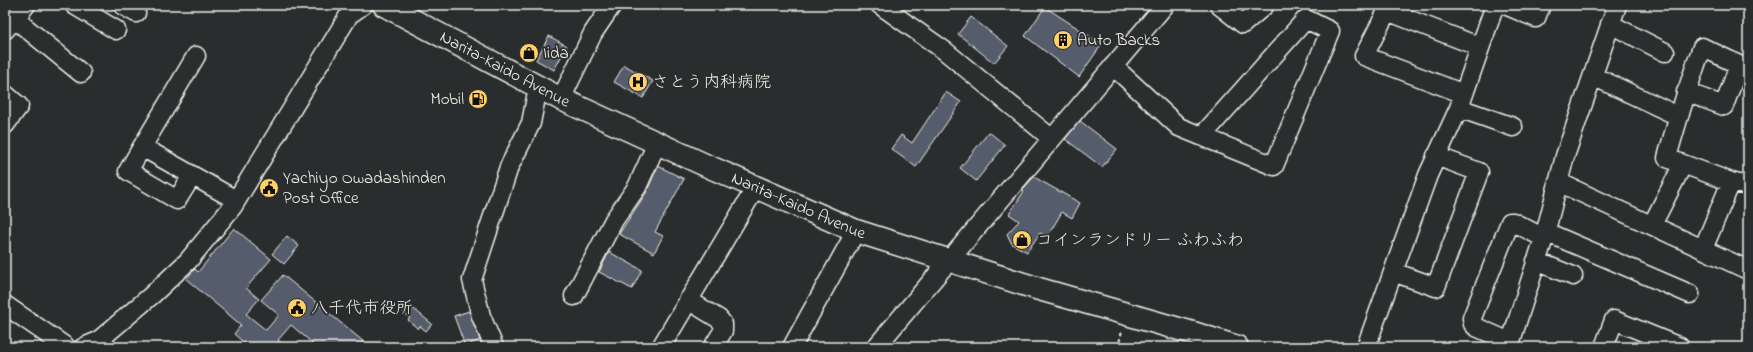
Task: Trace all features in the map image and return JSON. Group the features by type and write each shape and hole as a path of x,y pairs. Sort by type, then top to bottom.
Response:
{"highway":[{"name":"Narita-Kaido Avenue","path":"384,5 561,99 856,231 1040,290 1193,332 1237,347"}],"street":[{"path":"26,5 10,25 81,72"},
{"path":"74,5 116,30"},
{"path":"94,345 152,295 188,261 236,200 349,15 363,5"},
{"path":"561,99 593,33 612,5"},
{"path":"880,5 945,51 1051,138 928,43 880,5"},
{"path":"876,347 1051,138 1165,5"},
{"path":"1218,5 1243,24 1265,5"},
{"path":"1366,347 1428,175 1461,101 1495,5"},
{"path":"1504,5 1536,18 1541,5"},
{"path":"1617,5 1564,156 1545,235 1509,344 1473,324 1472,318 1510,222 1513,222 1545,235 1690,294"},
{"path":"1480,47 1387,11 1364,56 1513,127"},
{"path":"1113,66 1179,127 1274,166 1330,31 1306,19 1202,136"},
{"path":"1610,24 1665,52"},
{"path":"192,176 177,200 128,171 196,56"},
{"path":"1593,76 1678,116"},
{"path":"494,347 481,316 472,280 509,167 531,123 538,87"},
{"path":"1686,92 1667,158 1740,184 1703,249"},
{"path":"5,94 19,106 5,125"},
{"path":"574,296 614,220 637,186 657,143"},
{"path":"142,147 236,200"},
{"path":"1393,272 1436,287 1480,172 1436,156"},
{"path":"1652,225 1683,164"},
{"path":"1558,182 1748,270"},
{"path":"661,347 756,187"},
{"path":"792,347 856,231"},
{"path":"1536,261 1573,276"},
{"path":"688,300 719,319 723,324 723,330 713,347"},
{"path":"5,305 66,347"},
{"path":"1604,347 1614,320 1680,347"}],"building":[{"name":"Auto Backs","path":"1045,7 1102,44 1079,77 1025,36"},
{"path":"971,17 1008,46 994,63 958,34"},
{"path":"549,36 567,46 554,70 536,60"},
{"path":"624,65 653,81 643,98 614,82"},
{"path":"946,92 961,102 916,167 891,149 901,135 912,143"},
{"path":"1080,121 1117,149 1102,167 1065,139"},
{"path":"989,132 1005,145 976,181 960,168"},
{"path":"658,166 684,179 655,232 663,236 654,253 619,234 646,193"},
{"path":"1034,177 1080,203 1072,218 1062,212 1047,237 1040,233 1027,252 1012,244 1007,234 1019,221 1009,214 1024,191 1022,190"},
{"path":"234,228 271,259 246,288 259,299 246,314 266,330 279,315 261,300 283,275 370,347 317,347 291,325 278,340 286,347 249,347 234,334 241,325 186,279 195,269 198,272"},
{"path":"287,236 299,246 284,264 272,254"},
{"path":"609,252 642,270 632,289 599,272"},
{"path":"409,305 432,324 426,331 420,326 418,329 408,320 410,318 403,312"},
{"path":"469,311 480,340 465,346 454,316"}],"place":[{"name":"Auto Backs","path":"1063,40"},
{"name":"Iida","path":"529,53"},
{"name":"さとう内科病院","path":"638,82"},
{"name":"Mobil","path":"478,99"},
{"name":"Yachiyo Owadashinden Post Office","path":"269,188"},
{"name":"コインランドリー ふわふわ","path":"1022,240"},
{"name":"八千代市役所","path":"297,308"}]}
